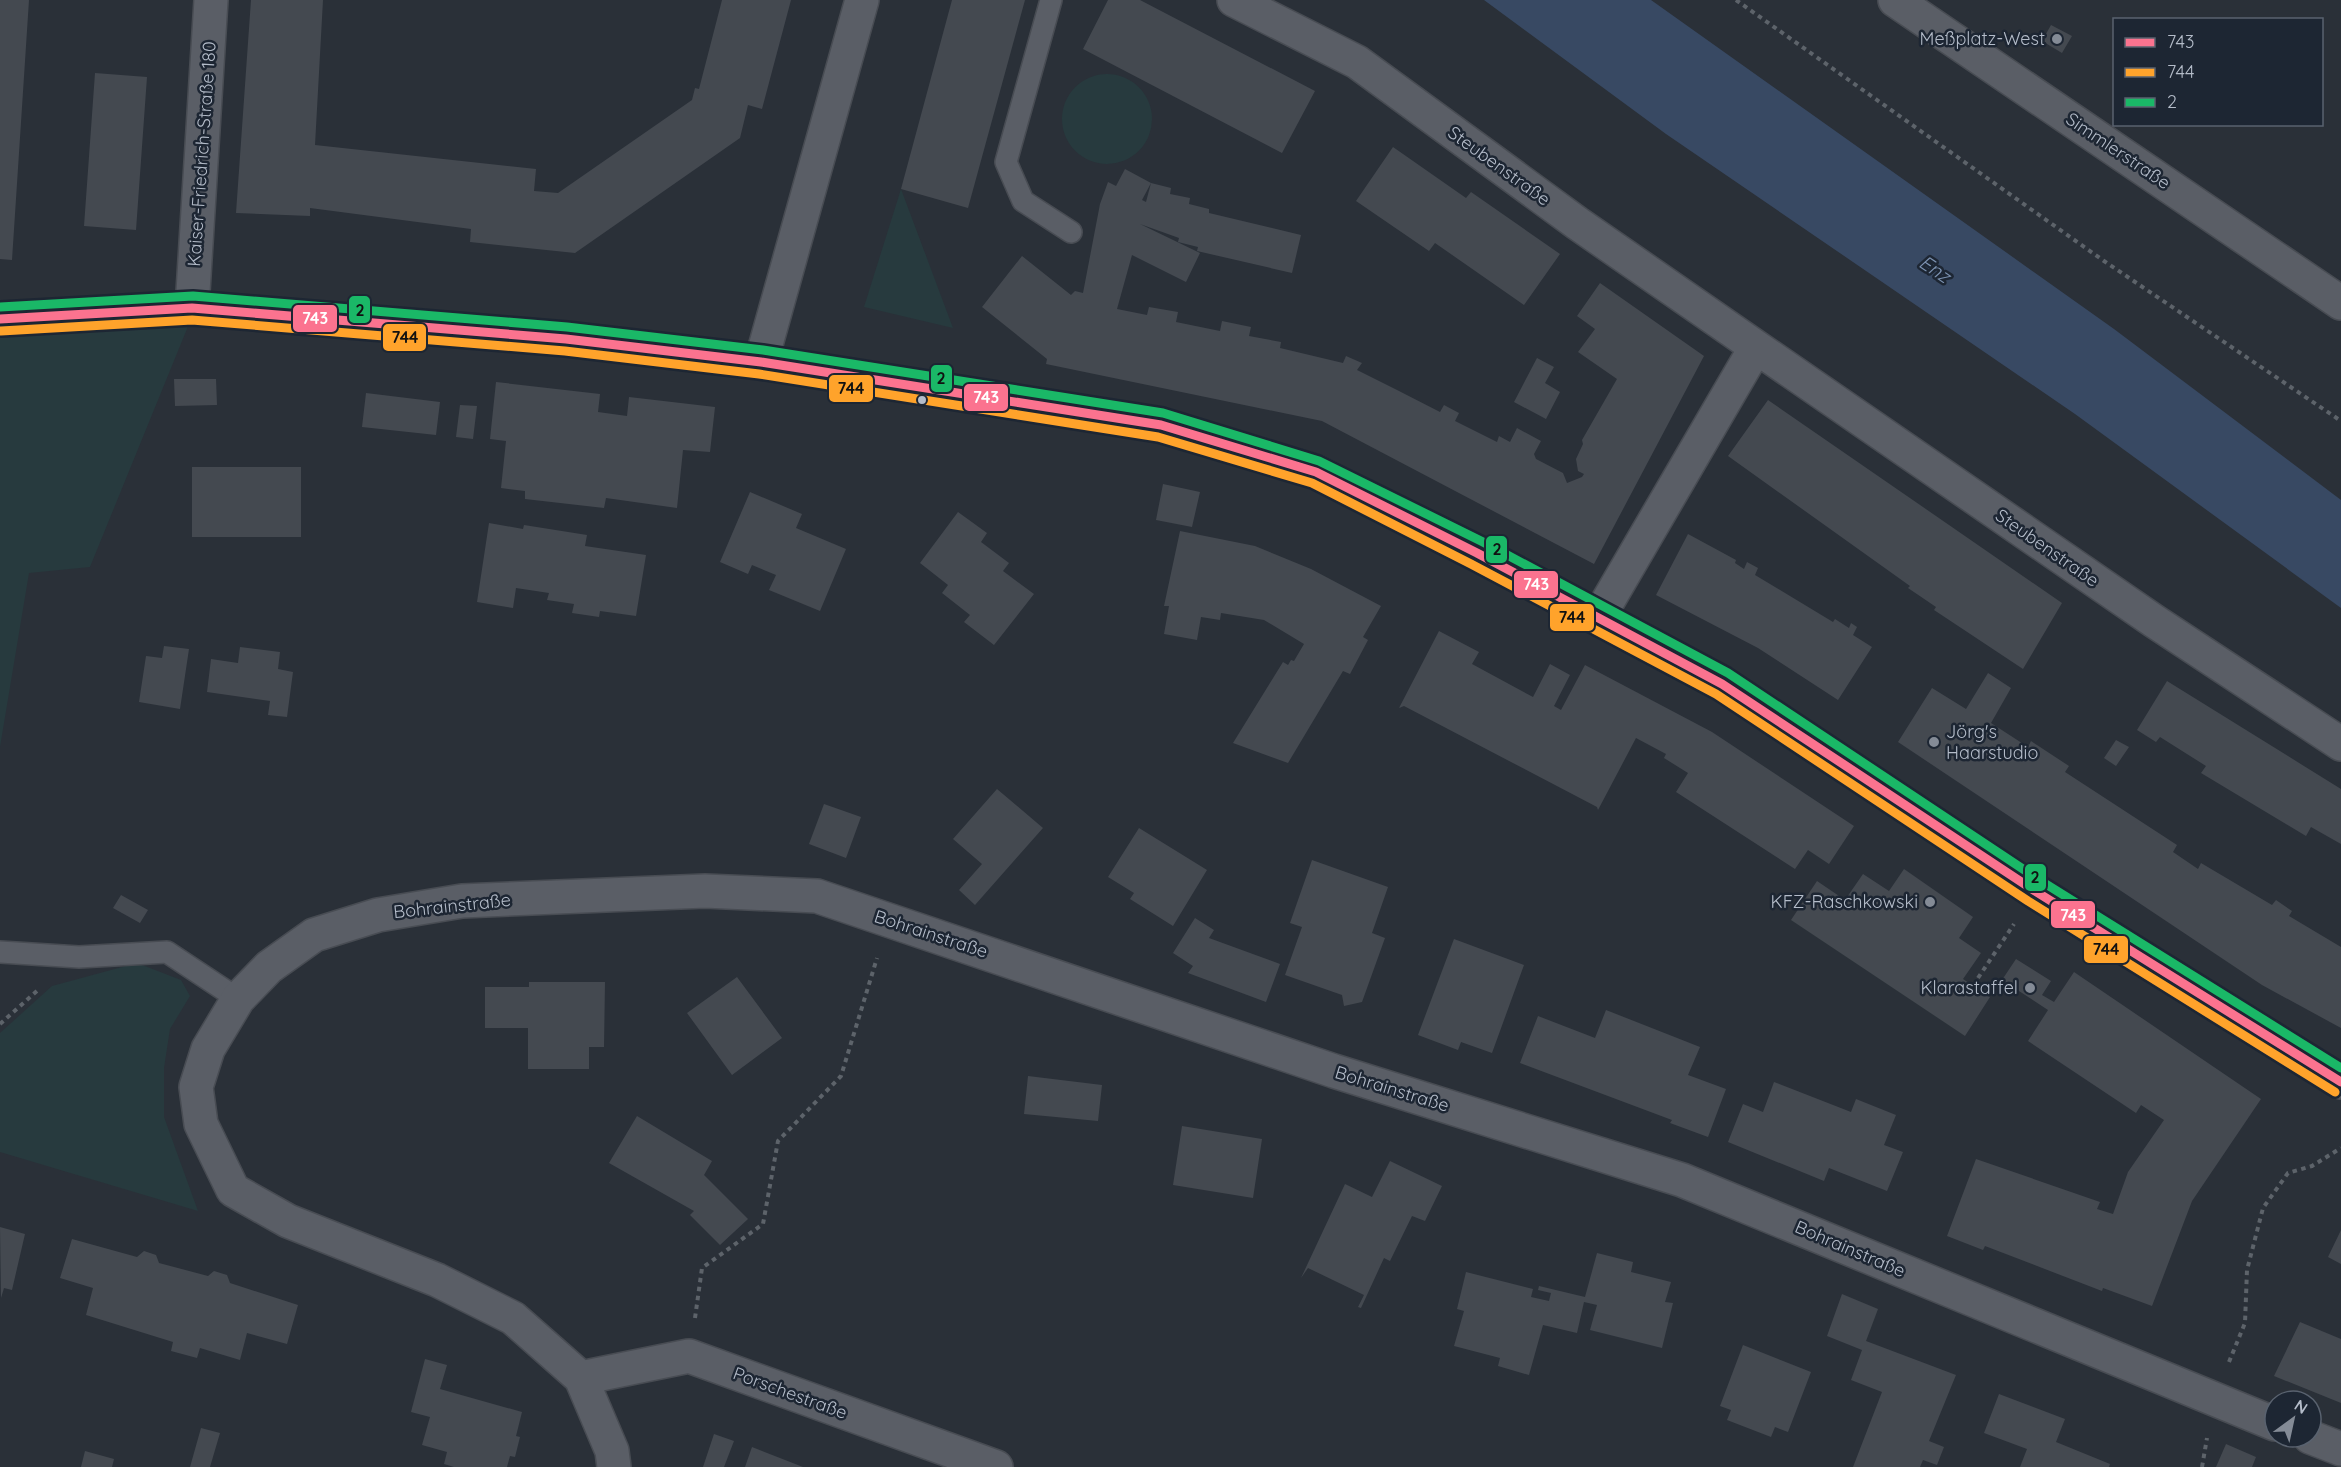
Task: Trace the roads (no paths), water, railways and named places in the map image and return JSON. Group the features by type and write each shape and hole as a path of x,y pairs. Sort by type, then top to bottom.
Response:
{"street":[{"name":"Kaiser-Friedrich-Straße 180","path":"192,308 212,0"},
{"path":"761,362 862,0"},
{"name":"Steubenstraße","path":"1234,0 1357,62 1577,223 2154,621 2341,744"},
{"name":"Simmlerstraße","path":"1894,0 2341,303"},
{"path":"0,319 192,308 566,339 761,362 1161,425 1305,469 1447,538 1722,684 2035,891 2341,1082"},
{"path":"1598,618 1756,347"},
{"name":"Bohrainstraße","path":"614,1467 612,1450 581,1378 513,1318 437,1280 288,1221 233,1190 201,1124 196,1087 208,1049 237,999 269,967 314,935 378,915 462,901 705,891 817,896 1334,1071 1682,1179 2263,1419"},
{"name":"Porschestraße","path":"581,1378 689,1356 996,1467"},
{"path":"2323,1442 2341,1449"}],"lane":[{"path":"1051,0 1006,162 1023,201 1071,232"},
{"path":"0,952 79,957 167,952 237,999"}],"water":[{"name":"Enz","path":"1484,0 1651,0 2114,329 2341,500 2341,608 2075,414 1666,134"}],"place":[{"name":"Meßplatz-West","path":"2057,39"},
{"name":"Jörg's Haarstudio","path":"1934,742"},
{"name":"KFZ-Raschkowski","path":"1930,902"},
{"name":"Klarastaffel","path":"2030,988"}]}
